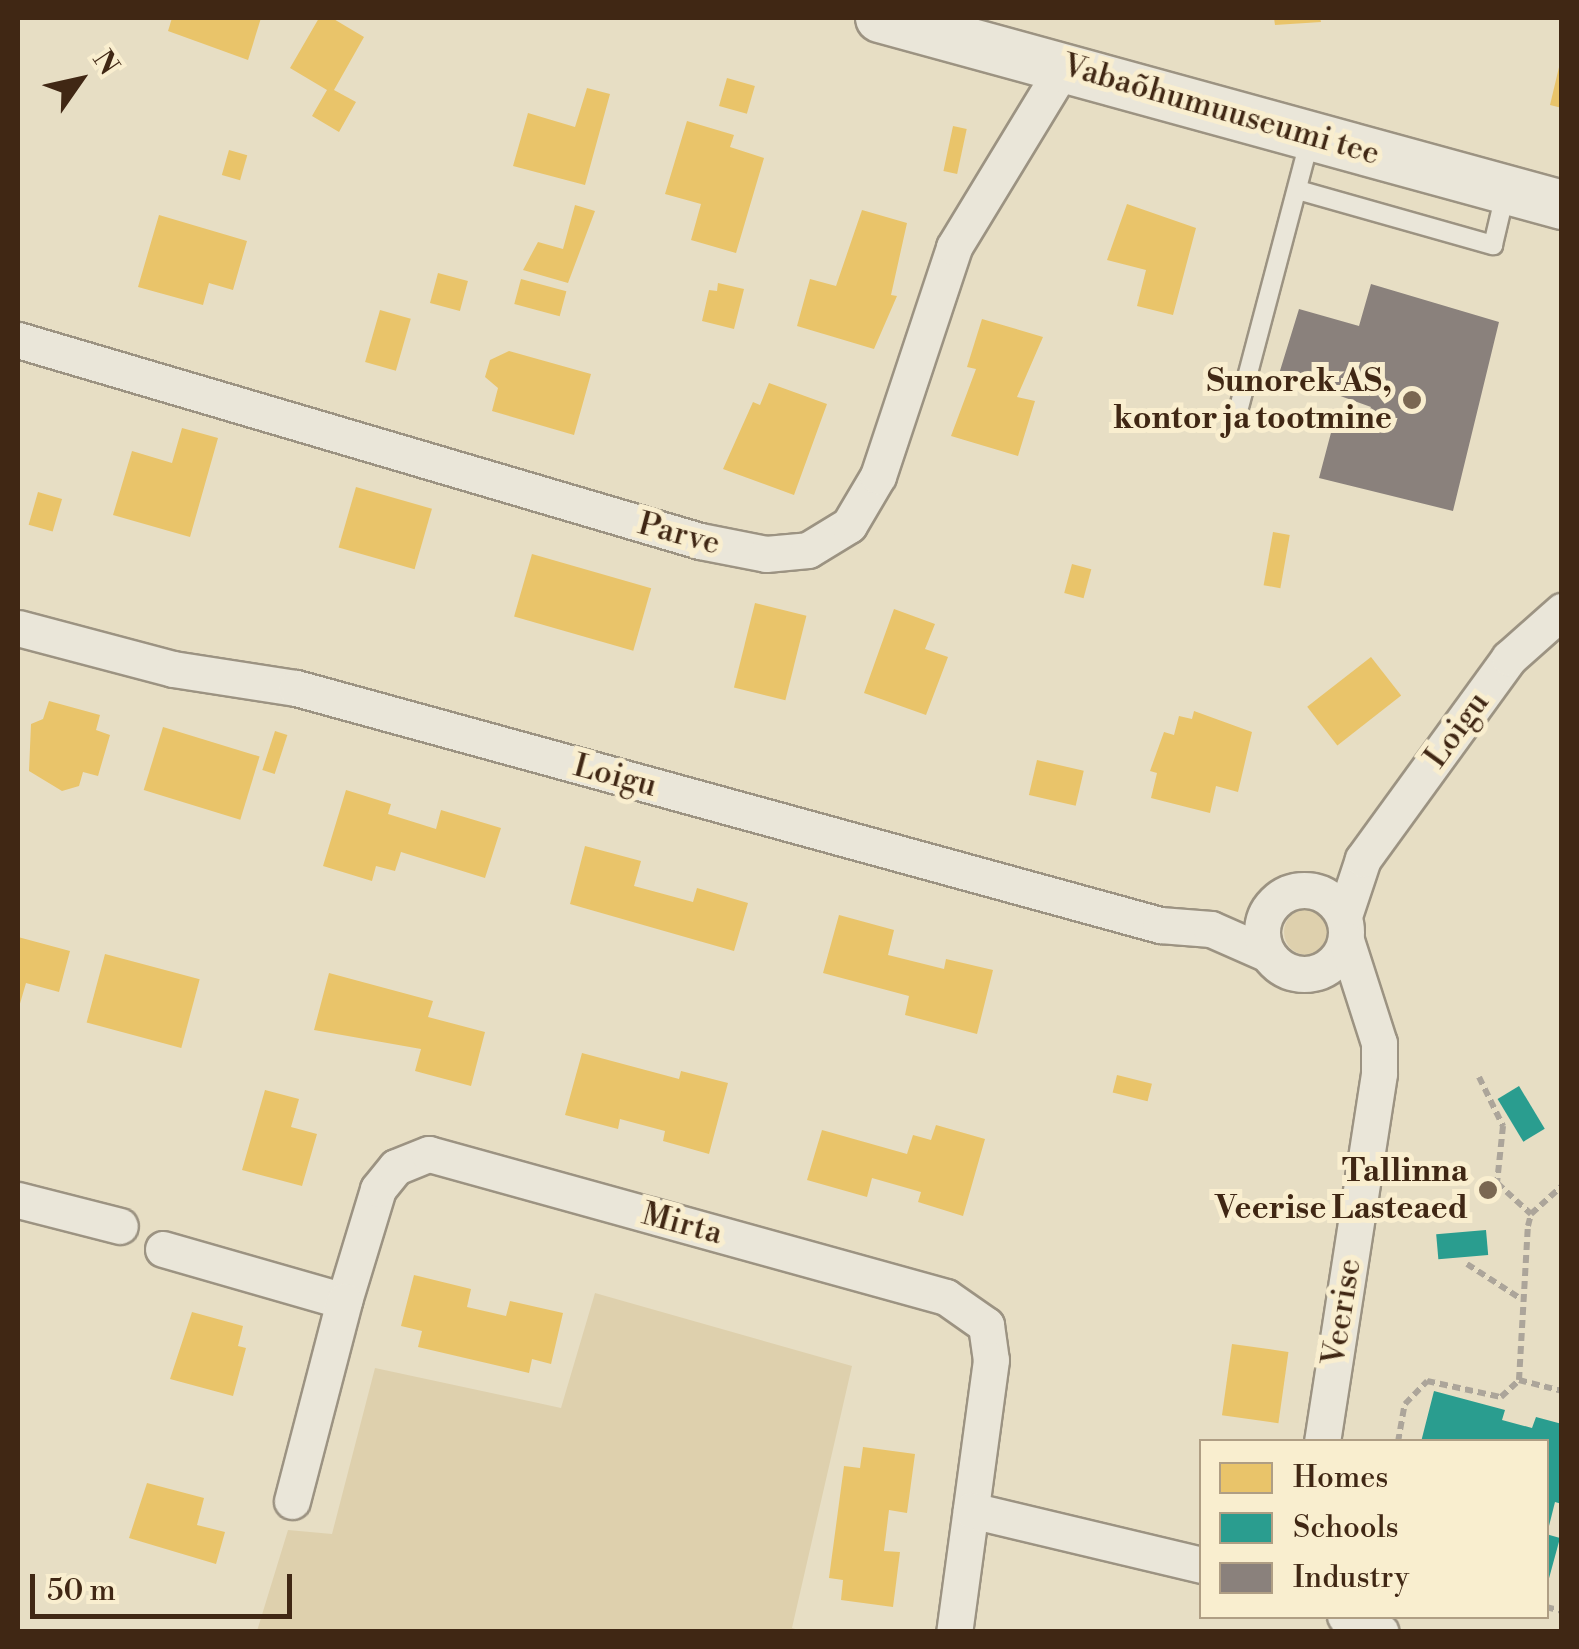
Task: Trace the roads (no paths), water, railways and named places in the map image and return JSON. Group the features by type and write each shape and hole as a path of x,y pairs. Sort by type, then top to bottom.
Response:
{"street":[{"name":"Vabaõhumuuseumi tee","path":"880,18 1562,206"},
{"name":"Parve","path":"18,340 700,541 766,554 808,550 849,525 878,476 954,248 1064,66"},
{"name":"Loigu","path":"1345,928 1363,858 1510,658 1562,612"},
{"name":"Loigu","path":"18,628 173,669 296,688 1141,920 1211,930 1268,954"},
{"name":"Loigu","path":"1301,890 1363,858"},
{"path":"1308,974 1333,964 1345,928 1327,896 1301,890 1267,912 1262,940 1268,954 1285,970 1308,974 1367,1006"},
{"name":"Loigu","path":"1211,930 1267,912"},
{"name":"Veerise","path":"1322,1439 1379,1074 1367,1006 1345,928"},
{"name":"Mirta","path":"292,1501 344,1301 378,1189 396,1167 428,1154 946,1297 986,1325 991,1360 954,1632"},
{"path":"18,1200 120,1226"},
{"path":"163,1249 344,1301"},
{"path":"971,1510 1199,1564"},
{"path":"1351,1619 1382,1632"}],"lane":[{"path":"1237,416 1311,135"},
{"path":"1298,190 1493,245 1506,190"}],"place":[{"name":"Sunorek AS, kontor ja tootmine","path":"1412,400"},
{"name":"Tallinna Veerise Lasteaed","path":"1488,1190"}]}
